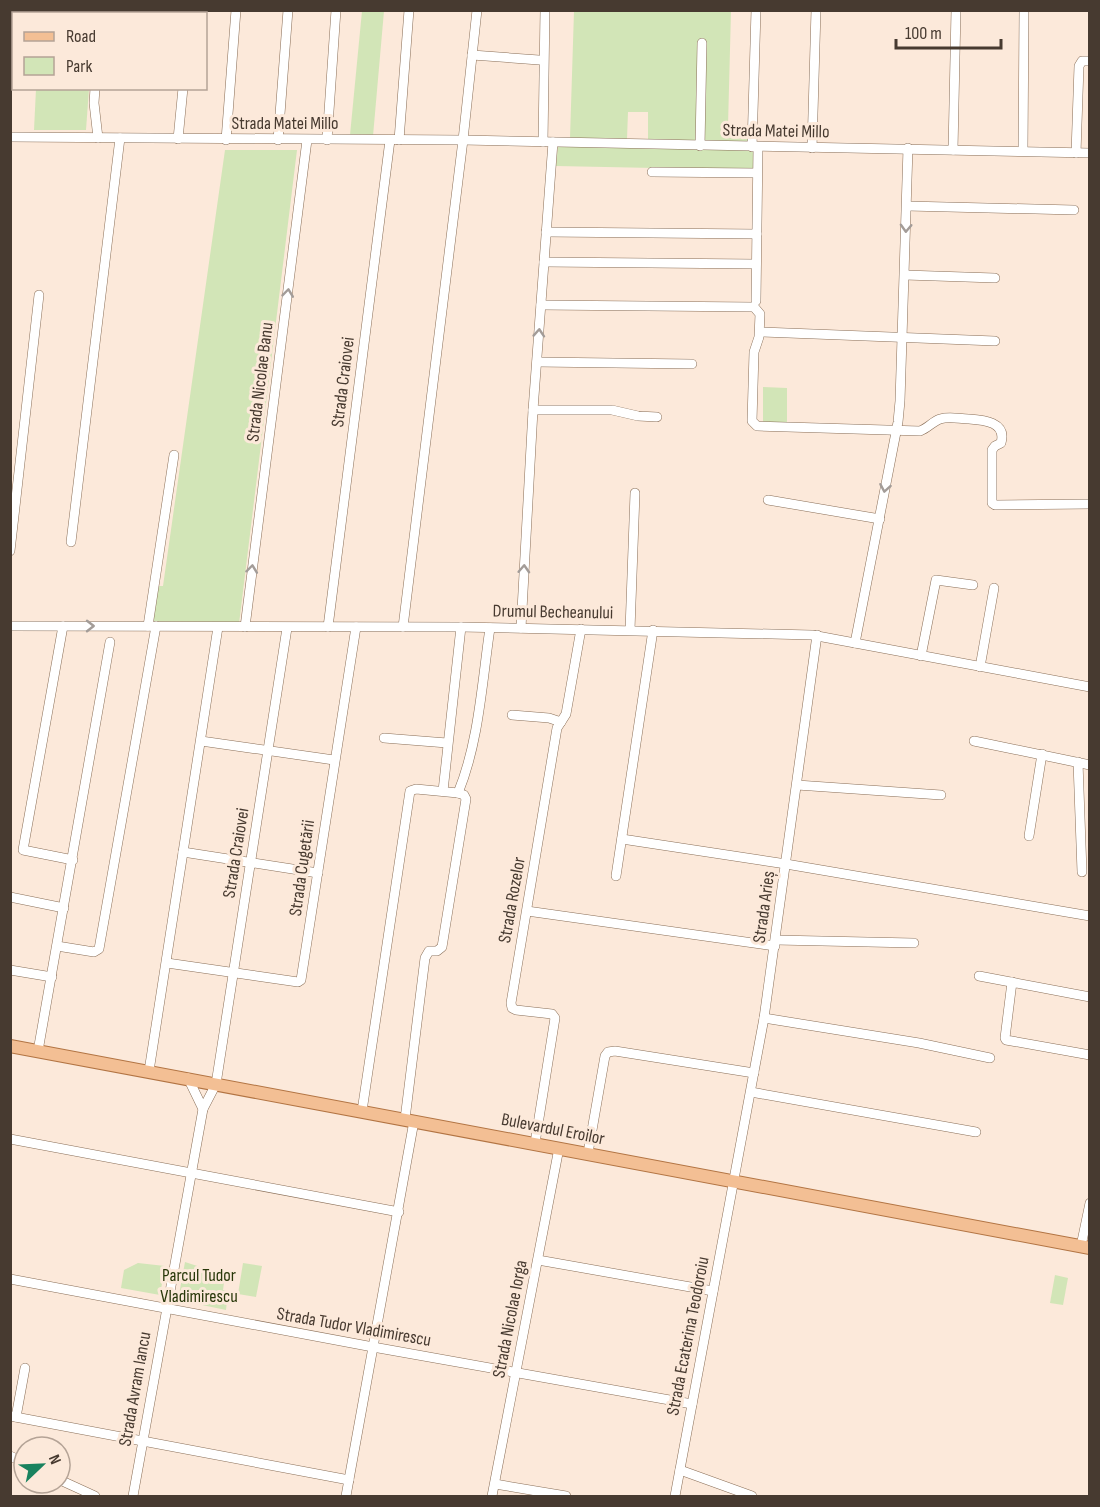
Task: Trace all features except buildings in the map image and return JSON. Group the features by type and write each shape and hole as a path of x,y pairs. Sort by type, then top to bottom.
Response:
{"main road":[{"name":"Bulevardul Eroilor","path":"10,1046 1085,1247"}],"street":[{"path":"226,140 236,10"},
{"path":"278,140 288,10"},
{"path":"327,140 336,10"},
{"name":"Strada Craiovei","path":"328,627 394,140 409,10"},
{"path":"403,627 477,10"},
{"path":"521,628 546,232 548,142 545,10"},
{"path":"756,10 752,131 757,173 755,304 760,314 760,332 754,352 754,424 761,427 920,431 928,428 933,422 950,417 988,420 1001,432 1003,437 1001,443 992,450 992,503 996,505 1089,504"},
{"path":"812,148 816,10"},
{"path":"953,150 956,10"},
{"path":"1023,152 1024,10"},
{"path":"700,146 702,43"},
{"path":"472,55 539,60"},
{"path":"1077,153 1079,66 1082,61 1089,61"},
{"path":"95,90 95,124 98,138"},
{"path":"178,139 183,90"},
{"path":"752,131 776,132"},
{"name":"Strada Matei Millo","path":"10,137 548,142 1089,153"},
{"path":"71,542 120,138"},
{"name":"Strada Nicolae Banu","path":"245,627 307,140"},
{"path":"855,643 880,519 900,401 908,148"},
{"path":"652,172 757,173"},
{"path":"907,206 1074,210"},
{"path":"546,232 757,234"},
{"path":"544,262 756,264"},
{"path":"905,275 995,278"},
{"path":"10,551 39,296"},
{"path":"541,305 755,304"},
{"path":"760,332 995,341"},
{"path":"537,362 692,364"},
{"path":"533,413 612,410 638,416 657,417"},
{"path":"533,413 595,416"},
{"path":"57,946 94,952 100,947 152,626 174,455"},
{"path":"630,630 635,494"},
{"path":"768,500 880,519"},
{"path":"921,656 936,580 973,585"},
{"path":"980,667 994,588"},
{"name":"Drumul Becheanului","path":"10,626 461,627 817,635 1089,687"},
{"path":"63,626 23,850 73,860"},
{"path":"149,1071 218,627"},
{"name":"Strada Cugetării","path":"167,963 298,982 301,980 356,627"},
{"path":"443,791 461,627"},
{"name":"Strada Craiovei","path":"216,1084 287,628"},
{"path":"458,794 472,747 490,628"},
{"name":"Strada Rozelor","path":"535,1143 555,1018 552,1014 516,1010 512,1008 511,1003 557,728 566,714 581,629"},
{"path":"616,876 653,630"},
{"name":"Strada Arieș","path":"735,1181 776,943 817,635"},
{"path":"38,1051 110,642"},
{"path":"512,715 549,717 561,722"},
{"path":"384,738 447,743"},
{"path":"201,741 334,760"},
{"path":"974,741 1089,765"},
{"path":"1029,836 1042,754"},
{"path":"1078,762 1082,872"},
{"path":"796,785 941,795"},
{"path":"346,1497 399,1212 425,958 429,951 437,951 442,947 458,861 466,799 464,795 416,789 410,791 362,1111"},
{"path":"622,839 786,864 1089,916"},
{"path":"183,852 318,873"},
{"path":"10,897 64,908"},
{"path":"527,911 776,943 915,943"},
{"path":"10,970 52,977"},
{"path":"979,976 1089,997"},
{"path":"1012,982 1006,1040 1089,1055"},
{"path":"764,1017 919,1043 990,1058"},
{"path":"588,1153 605,1056 608,1052 615,1051 754,1073"},
{"path":"188,1078 203,1109"},
{"name":"Strada Avram Iancu","path":"133,1497 203,1109 216,1084"},
{"path":"751,1092 976,1132"},
{"path":"10,1140 399,1212"},
{"name":"Strada Nicolae Iorga","path":"492,1497 559,1148"},
{"name":"Strada Ecaterina Teodoroiu","path":"675,1497 735,1181"},
{"path":"1085,1247 1089,1203"},
{"path":"538,1260 713,1292"},
{"name":"Strada Tudor Vladimirescu","path":"10,1279 692,1404"},
{"path":"25,1368 13,1416 349,1480"},
{"path":"680,1470 752,1497"},
{"path":"495,1484 566,1497"},
{"path":"72,1486 95,1497"}],"green space":[{"path":"11,10 93,10 93,12 12,12 11,60"},
{"path":"362,11 384,11 373,136 350,135"},
{"path":"574,11 731,11 728,126 749,128 749,142 648,139 648,112 628,112 627,139 570,138"},
{"path":"36,90 89,90 86,130 34,130"},
{"path":"558,146 753,150 753,170 556,166"},
{"path":"225,150 297,150 239,624 148,625 154,586 163,586"},
{"path":"763,387 787,388 787,423 763,422"},
{"name":"Parcul Tudor Vladimirescu","path":"185,1262 225,1275 223,1290 228,1291 226,1310 178,1300"},
{"path":"138,1263 165,1266 160,1295 121,1288 124,1270"},
{"path":"243,1263 262,1266 256,1297 238,1294"},
{"path":"1055,1275 1068,1278 1063,1305 1050,1303"}]}
